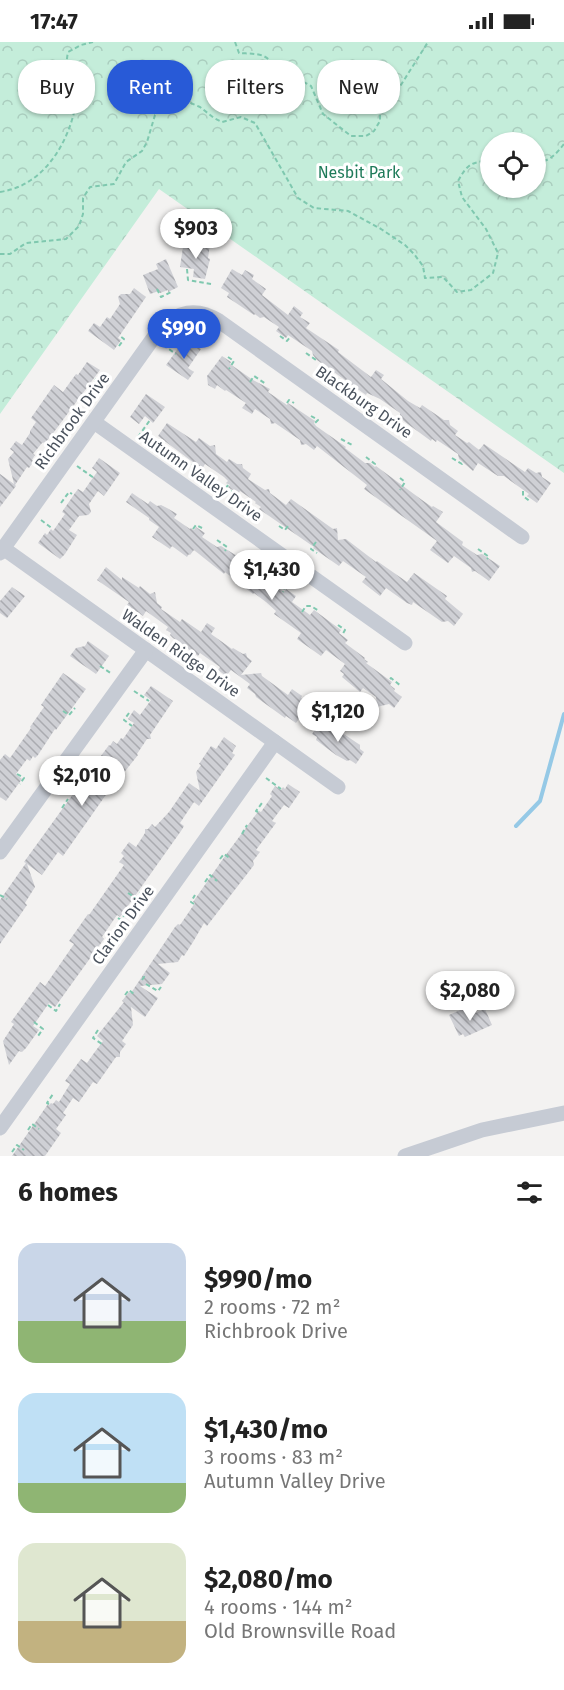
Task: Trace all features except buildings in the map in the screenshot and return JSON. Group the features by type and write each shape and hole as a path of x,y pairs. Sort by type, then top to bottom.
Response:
{"street":[{"name":"Blackburg Drive","path":"178,316 202,312 219,321 522,537"},
{"name":"Richbrook Drive","path":"2,551 159,330 178,316"},
{"name":"Autumn Valley Drive","path":"94,422 405,644"},
{"name":"Walden Ridge Drive","path":"2,551 338,787"},
{"path":"0,852 146,650"},
{"name":"Clarion Drive","path":"0,1128 275,742"},
{"path":"405,1156 482,1130 564,1113"}],"path":[{"path":"0,192 14,189 31,180 48,164 59,148 71,124 77,102 78,81 66,62 68,52 93,42"},
{"path":"235,42 239,53 264,56 271,62 277,78 300,80 311,86 323,114 351,136 366,136 374,131 380,121 380,102 384,95 399,88 428,42"},
{"path":"0,254 10,254 26,243 66,239 78,226 83,214 83,198 90,187 114,184 126,162 142,151 155,115 170,102 186,101 200,107 222,122 241,117 255,123 298,198 314,208 331,208 356,215 405,245 423,266 425,278 443,277 457,292 471,290 493,273 498,253 486,229 462,197 458,181 466,167 480,162"},
{"path":"546,160 555,156 564,144"},
{"path":"187,269 188,280 211,284"},
{"path":"158,290 161,297 173,291"},
{"path":"119,346 124,339 120,336"},
{"path":"280,336 287,341 290,337"},
{"path":"163,345 176,354"},
{"path":"306,353 316,360"},
{"path":"228,357 234,361 229,369"},
{"path":"250,382 254,376 266,384"},
{"path":"336,378 347,386 349,384"},
{"path":"89,391 97,380 95,379"},
{"path":"287,403 289,400 294,403"},
{"path":"311,416 318,420 315,423"},
{"path":"137,440 150,420"},
{"path":"341,439 352,446"},
{"path":"366,457 375,464 373,467"},
{"path":"452,458 462,465 464,461"},
{"path":"192,464 204,473"},
{"path":"76,465 94,478"},
{"path":"400,478 405,482 400,490"},
{"path":"228,485 226,488 232,492"},
{"path":"523,491 523,496 531,502"},
{"path":"61,504 69,492 72,494"},
{"path":"248,505 260,511"},
{"path":"39,519 53,529"},
{"path":"193,529 196,525 202,528"},
{"path":"279,526 285,530 288,526"},
{"path":"217,540 227,547 225,551"},
{"path":"316,542 311,549 317,553"},
{"path":"478,549 489,557 488,559"},
{"path":"246,561 256,568 254,571"},
{"path":"275,582 285,589 283,592"},
{"path":"302,612 306,606 319,611"},
{"path":"338,625 345,630 342,635"},
{"path":"100,666 113,675"},
{"path":"390,679 401,686"},
{"path":"131,689 149,701"},
{"path":"63,711 69,715 75,708"},
{"path":"129,713 124,720 132,726"},
{"path":"97,758 92,765 100,771"},
{"path":"17,774 24,778 20,784"},
{"path":"265,777 281,789"},
{"path":"75,789 78,784 85,789"},
{"path":"62,808 68,799"},
{"path":"258,812 256,811 262,803"},
{"path":"242,834 247,825"},
{"path":"220,859 224,854 231,859"},
{"path":"205,882 210,875 217,880"},
{"path":"128,893 136,898 141,892"},
{"path":"0,895 7,899"},
{"path":"194,904 190,902 195,896"},
{"path":"117,918 121,920 125,914"},
{"path":"142,980 146,978"},
{"path":"146,984 158,991 160,987"},
{"path":"125,995 129,990 135,995"},
{"path":"48,1005 56,1011 60,1004"},
{"path":"34,1023 43,1029 38,1036"},
{"path":"98,1030 93,1038 102,1044"},
{"path":"49,1104 47,1103 53,1094"},
{"path":"28,1130 32,1124 39,1129"},
{"path":"12,1152 17,1145 24,1150"}],"green space":[{"name":"Nesbit Park","path":"0,42 564,42 564,473 159,189 0,414"}],"waterway":[{"path":"516,826 540,801 564,714"}]}
